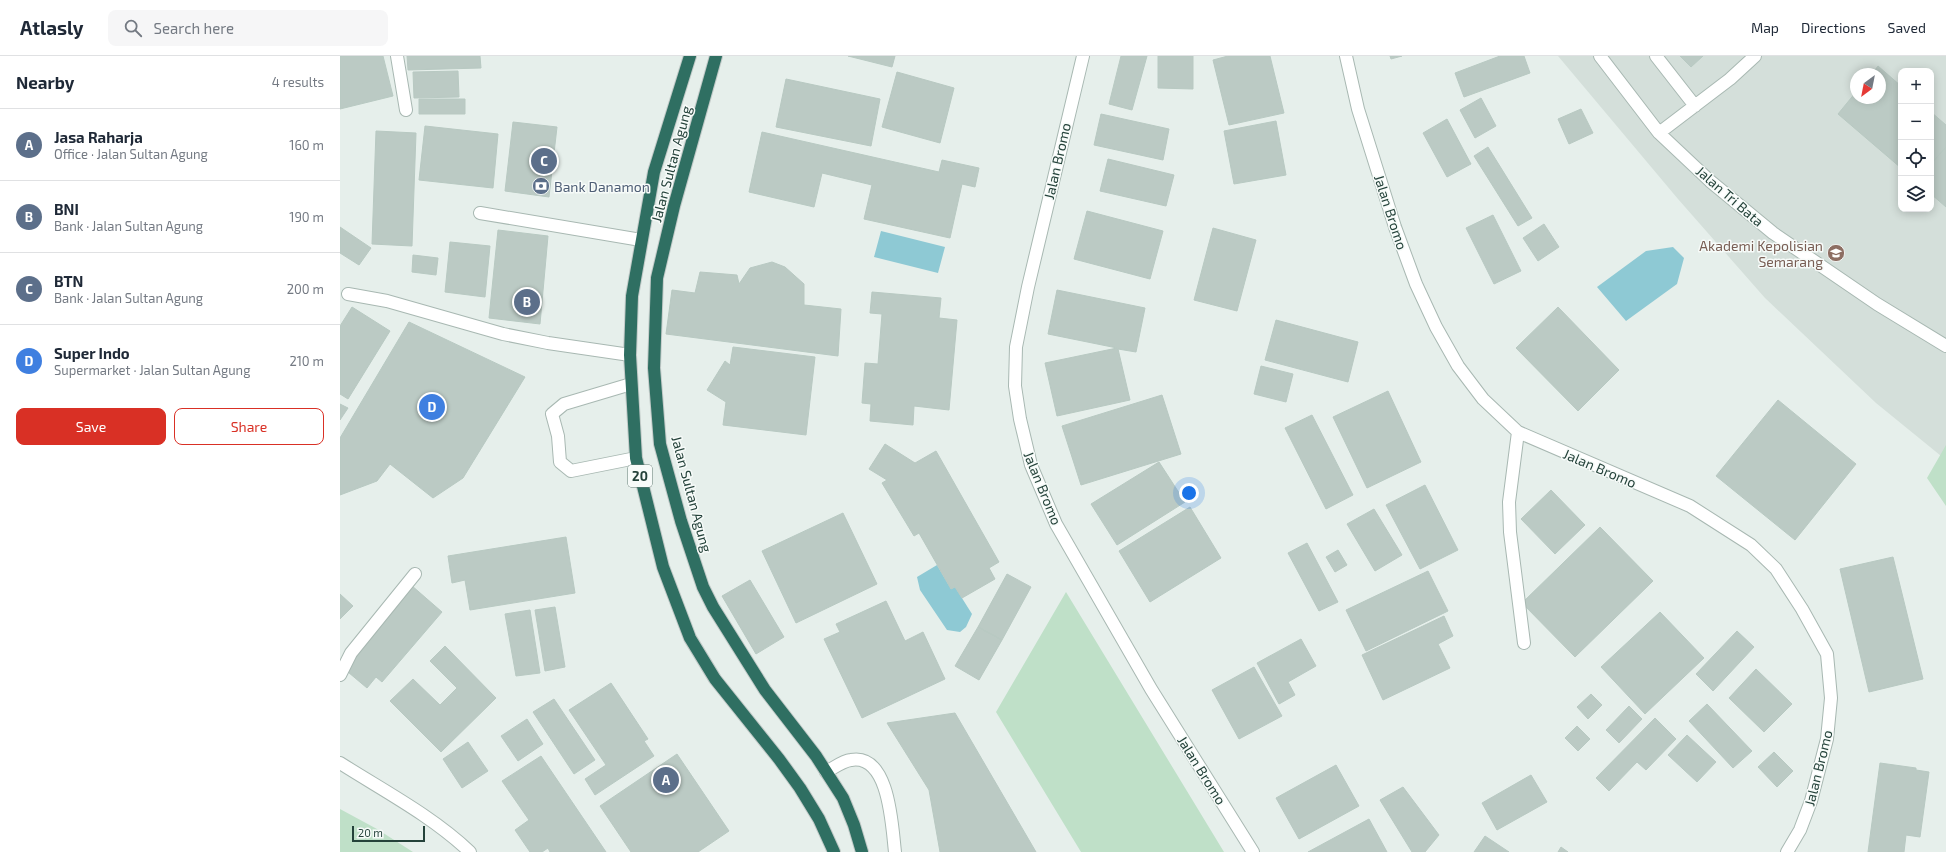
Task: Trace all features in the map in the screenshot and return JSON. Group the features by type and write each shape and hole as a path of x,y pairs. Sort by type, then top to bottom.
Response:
{"highway":[{"name":"Jalan Sultan Agung","path":"690,56 654,172 632,296 630,355 636,458 663,567 690,638 715,679 779,759 800,788 819,819 834,852"},
{"name":"Jalan Sultan Agung","path":"716,56 674,206 657,278 654,368 660,444 681,521 703,587 713,607 765,690 816,756 843,798 854,825 862,852"}],"street":[{"path":"397,56 406,110"},
{"name":"Jalan Bromo","path":"1083,56 1028,287 1016,347 1015,386 1020,419 1031,465 1056,524 1151,689 1253,852"},
{"name":"Jalan Bromo","path":"1346,56 1358,109 1395,227 1416,284 1436,327 1458,366 1483,399 1518,432 1690,506 1752,545 1776,569 1802,609 1827,654 1831,698 1827,739 1811,801 1800,830 1787,852"},
{"name":"Jalan Tri Bata","path":"1600,56 1659,133 1710,181 1774,233 1877,304 1946,346"},
{"path":"1656,56 1695,106"},
{"path":"1659,133 1695,106 1755,56"},
{"path":"480,213 641,240"},
{"path":"348,294 387,301 503,334 548,343 630,355"},
{"path":"632,384 564,404 552,414 558,436 560,462 571,471 636,458"},
{"path":"1518,432 1509,502 1510,532 1524,643"},
{"path":"341,672 351,653 415,574"},
{"path":"826,772 852,759 868,764 876,771 883,781 887,795 895,852"},
{"path":"340,763 431,821 458,840 470,852"}],"shaded area":[{"name":"Akademi Kepolisian Semarang","path":"1558,56 1946,56 1946,460 1876,403 1765,298 1678,199"}],"green space":[{"path":"1946,445 1946,506 1927,478"},
{"path":"1066,592 1224,852 1081,852 996,712"},
{"path":"340,809 377,829 413,852 340,852"}],"water":[{"path":"881,231 945,247 938,273 874,257"},
{"path":"1673,247 1684,258 1677,284 1626,321 1597,287 1646,251"},
{"path":"937,565 951,589 955,587 972,614 966,627 960,632 947,630 920,590 917,577"}],"building":[{"path":"340,56 383,56 393,96 340,109"},
{"path":"407,56 480,56 481,68 408,70"},
{"path":"848,56 895,56 892,67"},
{"path":"1121,56 1147,56 1132,110 1109,104"},
{"path":"1158,56 1193,56 1193,89 1158,88"},
{"path":"1228,56 1270,56 1284,113 1229,125 1213,60"},
{"path":"1390,56 1402,56 1391,59"},
{"path":"1500,56 1524,56 1530,73 1464,97 1455,73"},
{"path":"1680,56 1703,56 1691,67"},
{"path":"458,71 459,97 414,98 413,72"},
{"path":"897,72 954,88 940,143 882,127"},
{"path":"1886,73 1898,83 1898,165 1838,114 1850,99 1850,104 1886,104"},
{"path":"786,79 880,99 871,146 776,127"},
{"path":"1481,98 1496,126 1475,138 1460,110"},
{"path":"419,99 465,99 465,114 419,114"},
{"path":"1581,109 1593,133 1569,144 1558,119"},
{"path":"1101,114 1169,129 1163,160 1094,145"},
{"path":"1934,115 1946,125 1946,147 1934,161"},
{"path":"1447,119 1471,164 1447,177 1423,133"},
{"path":"1276,121 1286,175 1234,184 1224,131"},
{"path":"513,122 557,127 549,197 505,191"},
{"path":"425,126 498,134 493,188 419,180"},
{"path":"376,131 416,133 412,246 372,244"},
{"path":"762,132 939,172 942,160 979,168 975,187 962,184 950,238 864,219 872,185 822,173 814,207 749,192"},
{"path":"1488,147 1532,218 1518,226 1474,156"},
{"path":"1946,147 1946,207 1934,197 1934,161"},
{"path":"1108,159 1174,175 1166,206 1100,191"},
{"path":"1087,211 1163,231 1150,279 1074,259"},
{"path":"1493,215 1521,271 1494,284 1466,228"},
{"path":"1544,224 1559,247 1538,261 1523,238"},
{"path":"340,227 371,248 359,265 340,253"},
{"path":"1213,228 1256,240 1237,311 1194,300"},
{"path":"498,230 548,236 540,324 489,318"},
{"path":"450,242 490,246 485,297 445,292"},
{"path":"413,255 438,258 436,275 412,272"},
{"path":"772,262 785,267 804,284 804,305 841,309 838,356 666,334 672,290 695,293 700,272 737,275 739,284 750,268"},
{"path":"1057,290 1145,308 1136,352 1118,349 1130,400 1057,416 1045,363 1117,348 1048,334"},
{"path":"872,292 941,298 939,318 957,320 949,410 914,406 913,425 870,421 871,404 862,403 865,363 878,364 882,314 870,313"},
{"path":"352,307 390,331 348,399 340,394 340,326"},
{"path":"1558,307 1619,370 1578,411 1516,348"},
{"path":"1276,320 1358,342 1348,382 1265,360"},
{"path":"409,322 525,377 463,478 433,498 390,464 377,481 340,495 340,438"},
{"path":"733,347 815,357 806,435 723,425 726,402 707,390 725,361 730,365"},
{"path":"1261,366 1293,374 1286,402 1254,394"},
{"path":"1388,391 1421,462 1367,488 1333,417"},
{"path":"1162,395 1181,454 1081,485 1062,426"},
{"path":"1778,400 1856,464 1795,540 1716,476"},
{"path":"340,404 348,408 340,420"},
{"path":"1312,415 1353,495 1326,509 1285,428"},
{"path":"885,444 915,463 936,451 999,562 989,568 995,579 962,598 955,587 951,589 919,533 914,536 882,483 887,480 869,469"},
{"path":"1159,462 1185,502 1117,545 1091,504"},
{"path":"1425,485 1458,550 1420,569 1386,505"},
{"path":"1551,490 1585,525 1555,554 1521,519"},
{"path":"1190,507 1221,558 1150,602 1119,551"},
{"path":"1374,509 1402,555 1375,571 1347,524"},
{"path":"843,513 877,584 796,623 762,551"},
{"path":"1600,527 1653,581 1575,657 1522,603"},
{"path":"566,537 575,593 470,610 465,580 452,583 448,556"},
{"path":"1307,543 1338,602 1319,611 1288,553"},
{"path":"1338,550 1347,565 1335,572 1326,557"},
{"path":"1893,557 1923,679 1869,692 1840,569"},
{"path":"1428,571 1448,611 1366,651 1346,610"},
{"path":"1007,574 1031,587 1002,640 978,627"},
{"path":"750,580 784,637 756,654 722,596"},
{"path":"411,585 442,612 382,682 376,677 367,688 342,667"},
{"path":"340,594 353,606 340,619"},
{"path":"886,601 905,641 923,632 945,679 862,718 824,639 840,632 836,624"},
{"path":"555,607 565,667 545,671 535,610"},
{"path":"530,610 540,673 516,676 505,614"},
{"path":"1660,612 1704,658 1645,714 1601,667"},
{"path":"1444,616 1453,636 1438,644 1450,668 1383,700 1362,655"},
{"path":"978,627 1002,640 979,680 955,666"},
{"path":"1737,631 1754,647 1713,691 1696,674"},
{"path":"1301,639 1316,666 1288,682 1295,695 1279,704 1257,663"},
{"path":"445,646 496,698 441,752 390,701 413,679 440,705 457,688 430,661"},
{"path":"1254,667 1282,716 1239,739 1212,690"},
{"path":"1756,669 1792,704 1764,732 1729,698"},
{"path":"611,683 648,739 644,741 654,756 595,795 585,779 606,765 569,710"},
{"path":"1591,694 1602,705 1588,719 1577,707"},
{"path":"554,699 595,760 574,774 533,712"},
{"path":"1707,704 1752,751 1733,768 1689,721"},
{"path":"1629,706 1642,719 1619,743 1606,730"},
{"path":"955,713 1036,852 940,852 929,790 887,723"},
{"path":"1655,718 1676,739 1646,770 1637,762 1609,791 1596,778"},
{"path":"527,719 543,744 518,761 501,736"},
{"path":"1577,726 1590,739 1578,751 1565,738"},
{"path":"1687,735 1716,762 1697,782 1668,755"},
{"path":"468,742 488,771 462,788 443,759"},
{"path":"1774,752 1793,771 1777,787 1758,767"},
{"path":"677,754 729,831 698,852 631,852 600,806"},
{"path":"541,756 606,852 550,852 548,848 542,852 530,852 515,830 529,820 502,781"},
{"path":"1880,763 1916,768 1916,770 1929,772 1920,837 1906,835 1904,852 1868,852"},
{"path":"1336,765 1359,806 1299,839 1276,798"},
{"path":"1531,775 1547,802 1497,830 1482,803"},
{"path":"1403,787 1439,835 1425,852 1412,852 1380,800"},
{"path":"1369,819 1387,852 1308,852"},
{"path":"1485,836 1509,852 1474,852"},
{"path":"1561,847 1568,852 1558,852"}],"place":[{"name":"BTN","path":"544,161"},
{"name":"Bank Danamon","path":"541,186"},
{"name":"Akademi Kepolisian Semarang","path":"1836,253"},
{"name":"BNI","path":"527,302"},
{"name":"Super Indo","path":"432,407"},
{"name":"Jasa Raharja","path":"666,780"}]}
